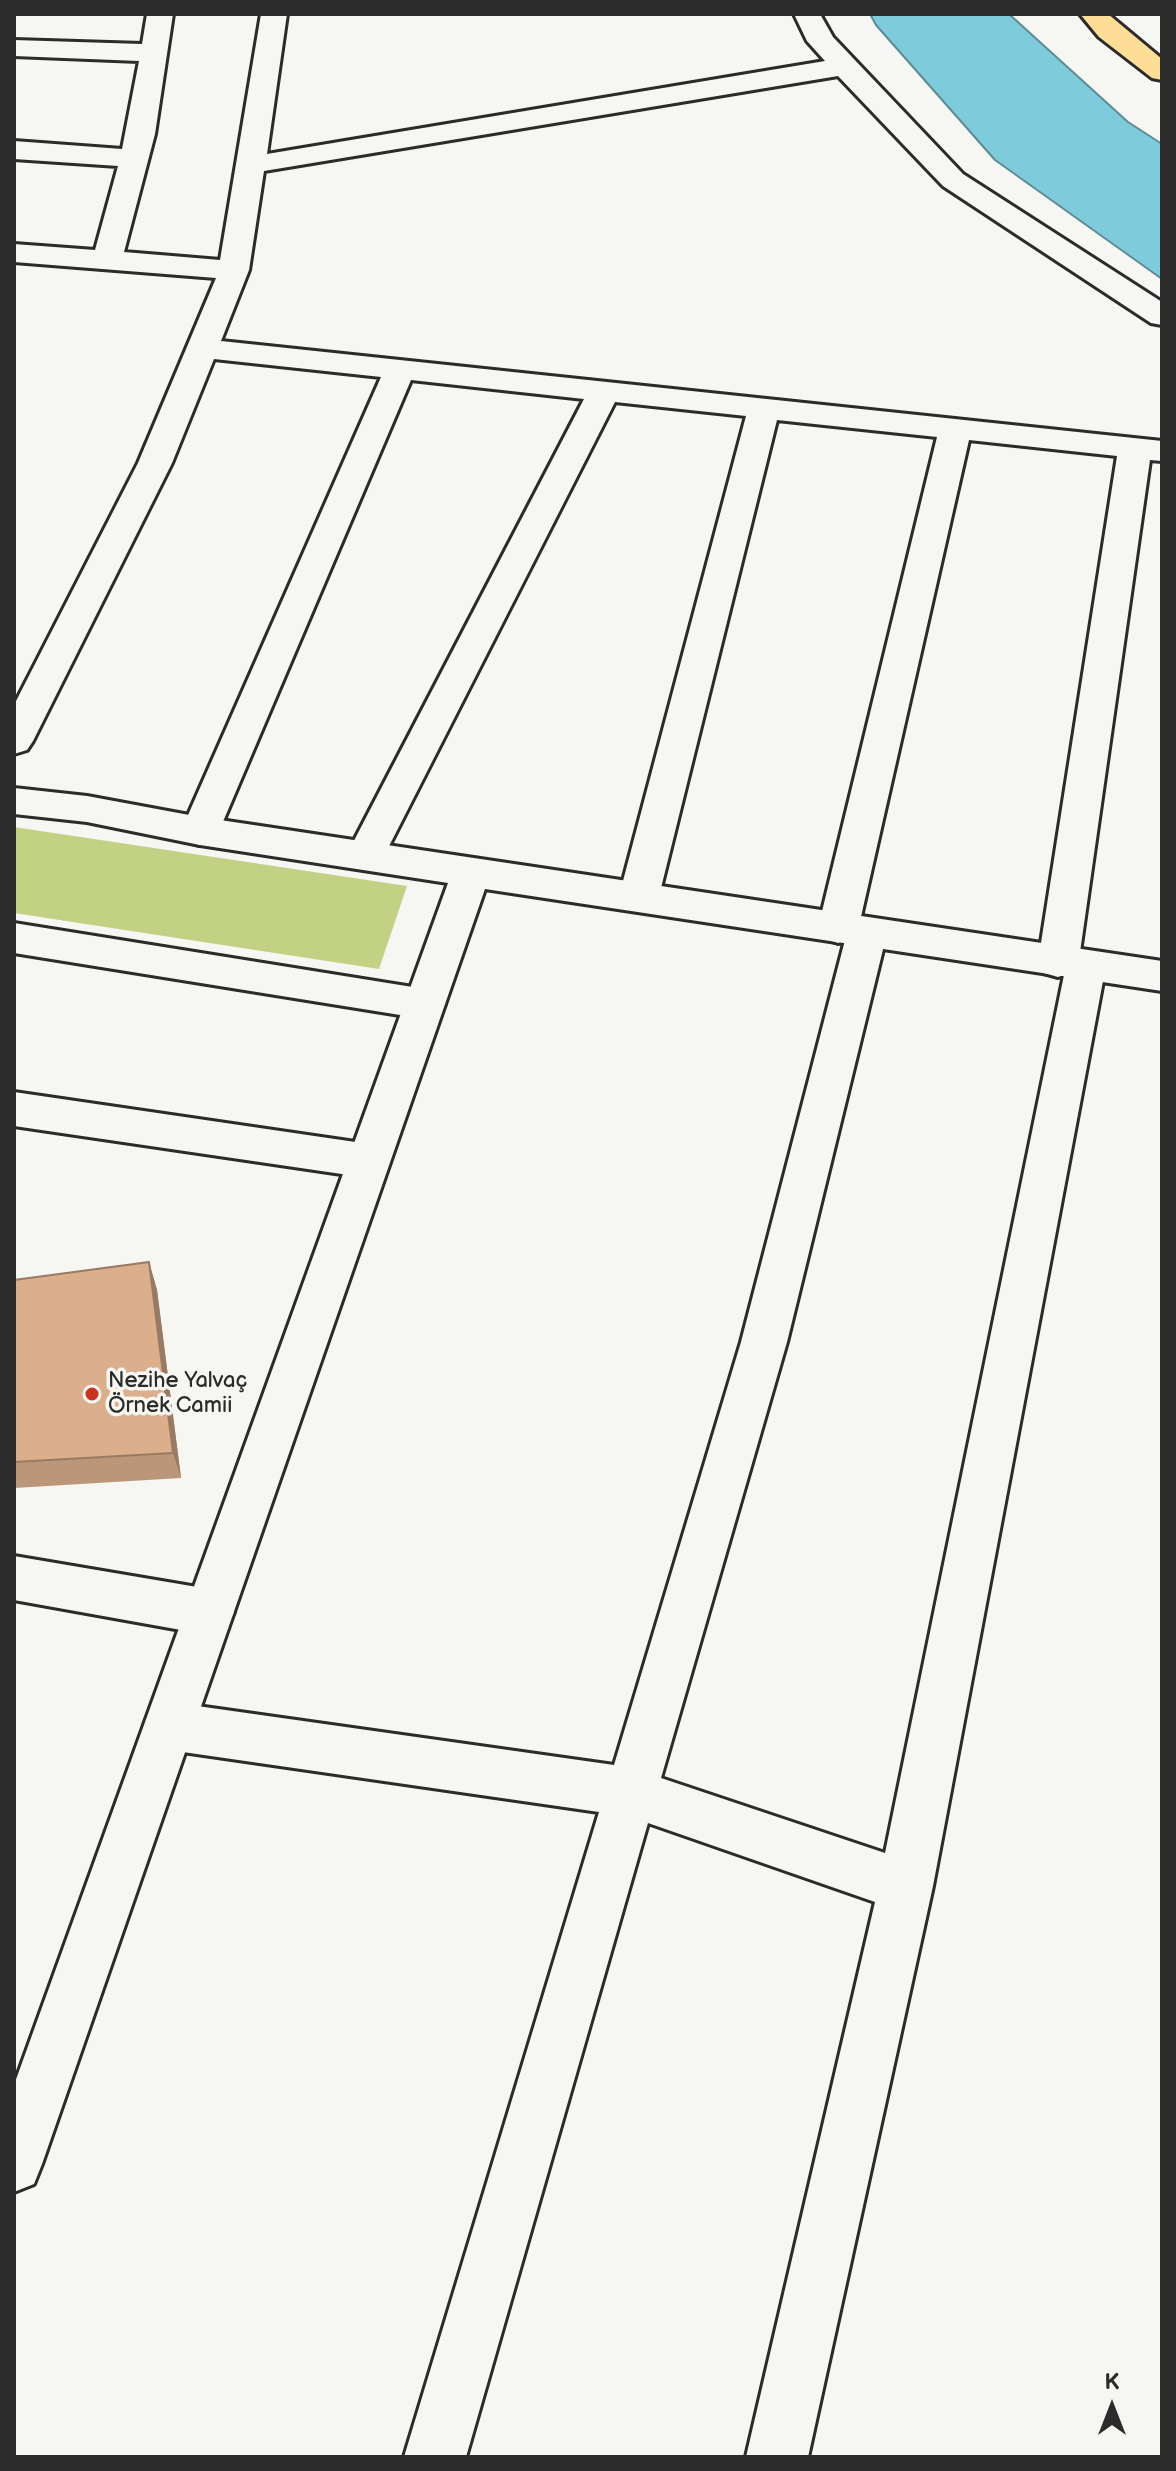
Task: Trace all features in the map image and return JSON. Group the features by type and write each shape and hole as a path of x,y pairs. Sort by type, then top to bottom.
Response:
{"main road":[{"path":"1093,14 1109,31 1162,72"}],"street":[{"path":"107,260 134,159 160,14"},
{"path":"14,741 155,463 234,270 274,14"},
{"path":"807,14 821,41 953,180 1162,316"},
{"path":"14,48 154,53"},
{"path":"250,165 846,66"},
{"path":"14,150 134,159"},
{"path":"14,253 234,270"},
{"path":"202,348 1149,450 1072,963 906,1886 777,2457"},
{"path":"200,831 400,369"},
{"path":"365,856 604,391"},
{"path":"639,896 764,408"},
{"path":"435,2457 764,1342 955,429"},
{"path":"14,801 113,813 200,831 1162,976"},
{"path":"14,2164 471,873"},
{"path":"14,938 425,1004"},
{"path":"14,1109 369,1161"},
{"path":"14,1578 209,1612"},
{"path":"169,1726 630,1792 906,1886"}],"green space":[{"path":"14,827 407,886 379,969 14,913"}],"water":[{"path":"870,14 1009,14 1128,122 1162,144 1162,279 995,160 876,25"}],"building":[{"name":"Nezihe Yalvaç Örnek Camii","path":"149,1262 173,1453 14,1462 14,1280"}],"place":[{"name":"Nezihe Yalvaç Örnek Camii","path":"92,1394"}]}
